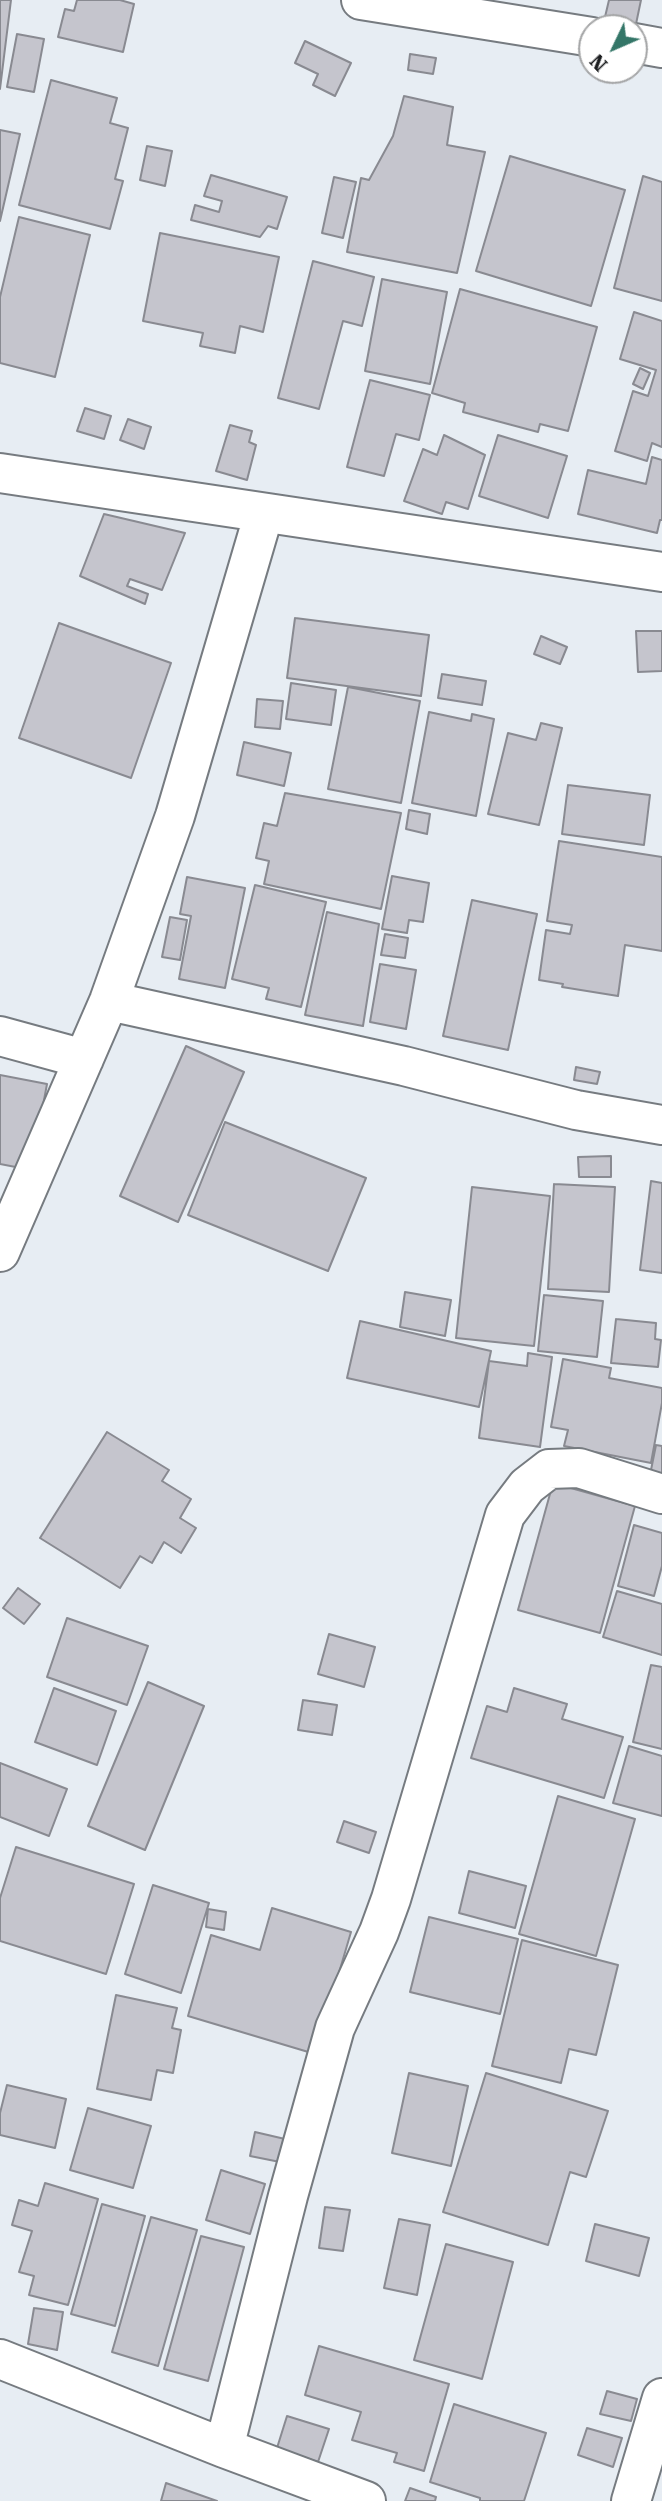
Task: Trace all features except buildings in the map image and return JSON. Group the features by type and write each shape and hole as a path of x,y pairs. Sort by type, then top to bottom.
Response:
{"street":[{"path":"360,0 578,35"},
{"path":"0,473 662,572"},
{"path":"0,1252 109,1001 175,816 264,513"},
{"path":"109,1001 404,1066 576,1110 662,1125"},
{"path":"0,1036 84,1059"},
{"path":"224,2448 288,2196 335,2028 379,1932 391,1899 505,1515 527,1486 549,1469 579,1468 662,1494"},
{"path":"0,2359 366,2501"},
{"path":"631,2501 662,2398"}]}
